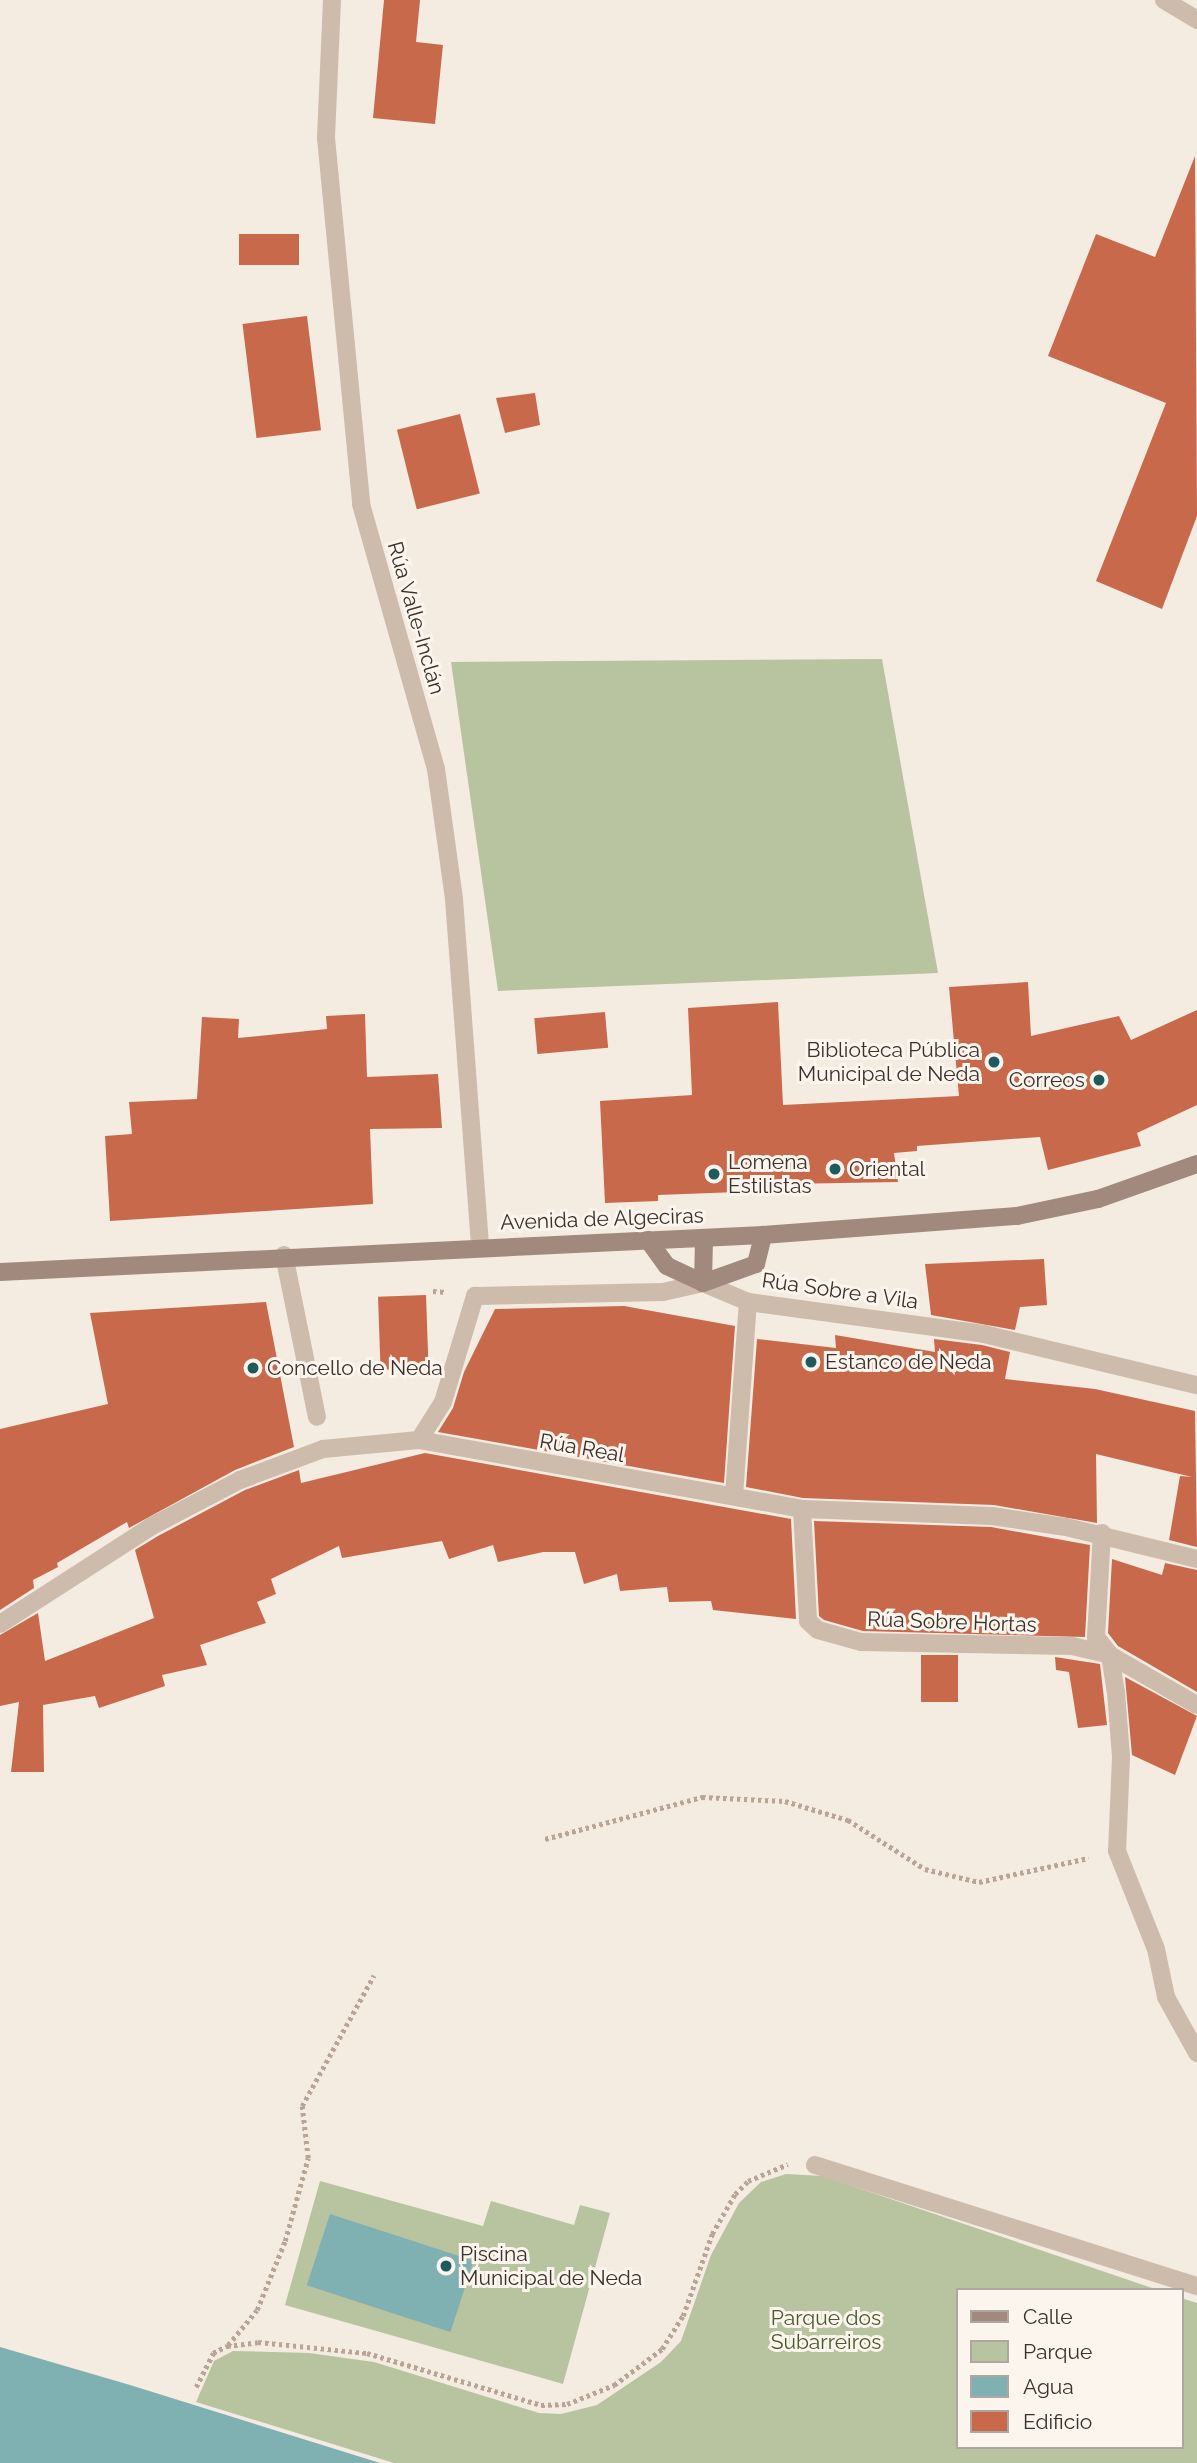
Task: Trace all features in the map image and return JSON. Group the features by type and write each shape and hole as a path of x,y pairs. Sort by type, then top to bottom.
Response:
{"main road":[{"name":"Avenida de Algeciras","path":"0,1272 284,1255 763,1235 1017,1216 1098,1199 1197,1164"},
{"path":"649,1240 667,1266 703,1283 756,1264 763,1235"},
{"path":"703,1283 704,1238"}],"street":[{"name":"Rúa Valle-Inclán","path":"332,0 326,138 360,504 436,769 454,899 480,1246"},
{"path":"1164,0 1197,20"},
{"path":"284,1255 317,1417"},
{"path":"419,1440 443,1402 475,1296 663,1292 703,1283"},
{"name":"Rúa Sobre a Vila","path":"703,1283 748,1302 984,1334 1197,1385"},
{"path":"734,1496 748,1302"},
{"name":"Rúa Real","path":"0,1624 152,1526 240,1480 323,1449 419,1440 802,1509 992,1516 1102,1533 1197,1559"},
{"name":"Rúa Sobre Hortas","path":"802,1509 808,1621 818,1630 861,1642 1072,1646 1110,1654 1197,1705"},
{"path":"1102,1533 1096,1637 1110,1654 1121,1757 1117,1850 1156,1949 1166,1997 1197,2053"},
{"path":"815,2165 1197,2287"}],"path":[{"path":"545,1839 702,1797 785,1801 848,1820 925,1868 979,1882 1117,1850"},
{"path":"227,2346 257,2309 285,2241 308,2158 302,2106 374,1975"},
{"path":"196,2387 213,2353 227,2346 258,2342 367,2353 541,2405 567,2404 627,2377 675,2334 712,2234 735,2194 748,2180 789,2164 815,2165"}],"green space":[{"path":"882,659 938,973 498,991 451,662"},
{"name":"Parque dos Subarreiros","path":"786,2174 823,2176 1152,2288 956,2288 956,2449 1183,2449 1183,2299 1197,2303 1197,2463 394,2463 196,2402 214,2361 233,2351 309,2353 374,2362 539,2413 561,2414 597,2405 661,2362 681,2341 711,2255 739,2203 761,2182"},
{"name":"Piscina Municipal de Neda","path":"320,2181 483,2226 491,2201 574,2225 580,2205 610,2213 563,2384 285,2305"}],"water":[{"path":"330,2214 474,2261 450,2332 307,2285"},
{"path":"0,2347 130,2385 380,2463 0,2463"}],"building":[{"path":"384,0 420,0 416,42 443,45 435,124 373,118"},
{"path":"1195,156 1197,516 1162,609 1096,581 1166,403 1048,356 1096,234 1155,257"},
{"path":"239,234 299,234 299,265 239,265"},
{"path":"307,316 321,430 256,438 242,324"},
{"path":"535,393 540,425 505,433 496,398"},
{"path":"460,414 480,494 417,509 397,430"},
{"path":"1028,982 1031,1036 1119,1016 1131,1040 1197,1010 1197,1105 1137,1133 1141,1146 1048,1170 1040,1137 917,1146 917,1151 894,1153 898,1182 786,1184 787,1190 658,1195 658,1201 605,1203 600,1101 692,1095 688,1008 778,1002 783,1105 959,1096 949,987"},
{"path":"605,1012 608,1048 537,1054 534,1018"},
{"path":"365,1014 367,1077 438,1074 442,1128 370,1129 373,1204 110,1221 105,1136 132,1134 129,1102 197,1099 202,1017 239,1019 238,1038 327,1029 326,1016"},
{"path":"1044,1259 1047,1305 1020,1307 1015,1330 931,1315 925,1264"},
{"path":"426,1295 429,1368 381,1370 378,1297"},
{"path":"266,1302 294,1447 235,1470 129,1528 127,1522 57,1563 58,1567 33,1580 34,1588 0,1610 0,1429 108,1404 90,1313"},
{"path":"624,1306 735,1326 724,1483 438,1432 453,1408 464,1372 495,1309"},
{"path":"835,1335 935,1352 934,1339 982,1345 1010,1352 1005,1379 1095,1389 1195,1411 1197,1547 1169,1540 1180,1476 1192,1477 1096,1454 1097,1523 994,1505 803,1498 746,1487 757,1339 836,1348"},
{"path":"425,1453 791,1519 796,1619 713,1610 711,1601 669,1602 667,1587 620,1591 617,1574 584,1584 575,1552 543,1552 498,1562 493,1545 449,1559 442,1541 342,1558 339,1546 271,1579 276,1594 257,1602 266,1623 200,1645 207,1665 162,1675 165,1686 99,1708 95,1696 43,1705 44,1772 11,1772 19,1702 0,1706 0,1635 38,1613 45,1661 154,1618 135,1550 245,1490 299,1470 301,1483"},
{"path":"814,1521 991,1527 1090,1545 1085,1637 863,1631 824,1620 819,1616"},
{"path":"1112,1559 1162,1575 1165,1563 1197,1570 1197,1692 1118,1646 1108,1633"},
{"path":"921,1655 958,1655 958,1702 921,1702"},
{"path":"1055,1657 1100,1664 1107,1725 1078,1728 1069,1672 1056,1670"},
{"path":"1125,1677 1197,1716 1175,1775 1132,1755"}],"place":[{"name":"Biblioteca Pública Municipal de Neda","path":"994,1062"},
{"name":"Correos","path":"1099,1080"},
{"name":"Oriental","path":"835,1169"},
{"name":"Lomena Estilistas","path":"714,1174"},
{"name":"Estanco de Neda","path":"811,1362"},
{"name":"Concello de Neda","path":"253,1368"},
{"name":"Piscina Municipal de Neda","path":"446,2266"}]}
